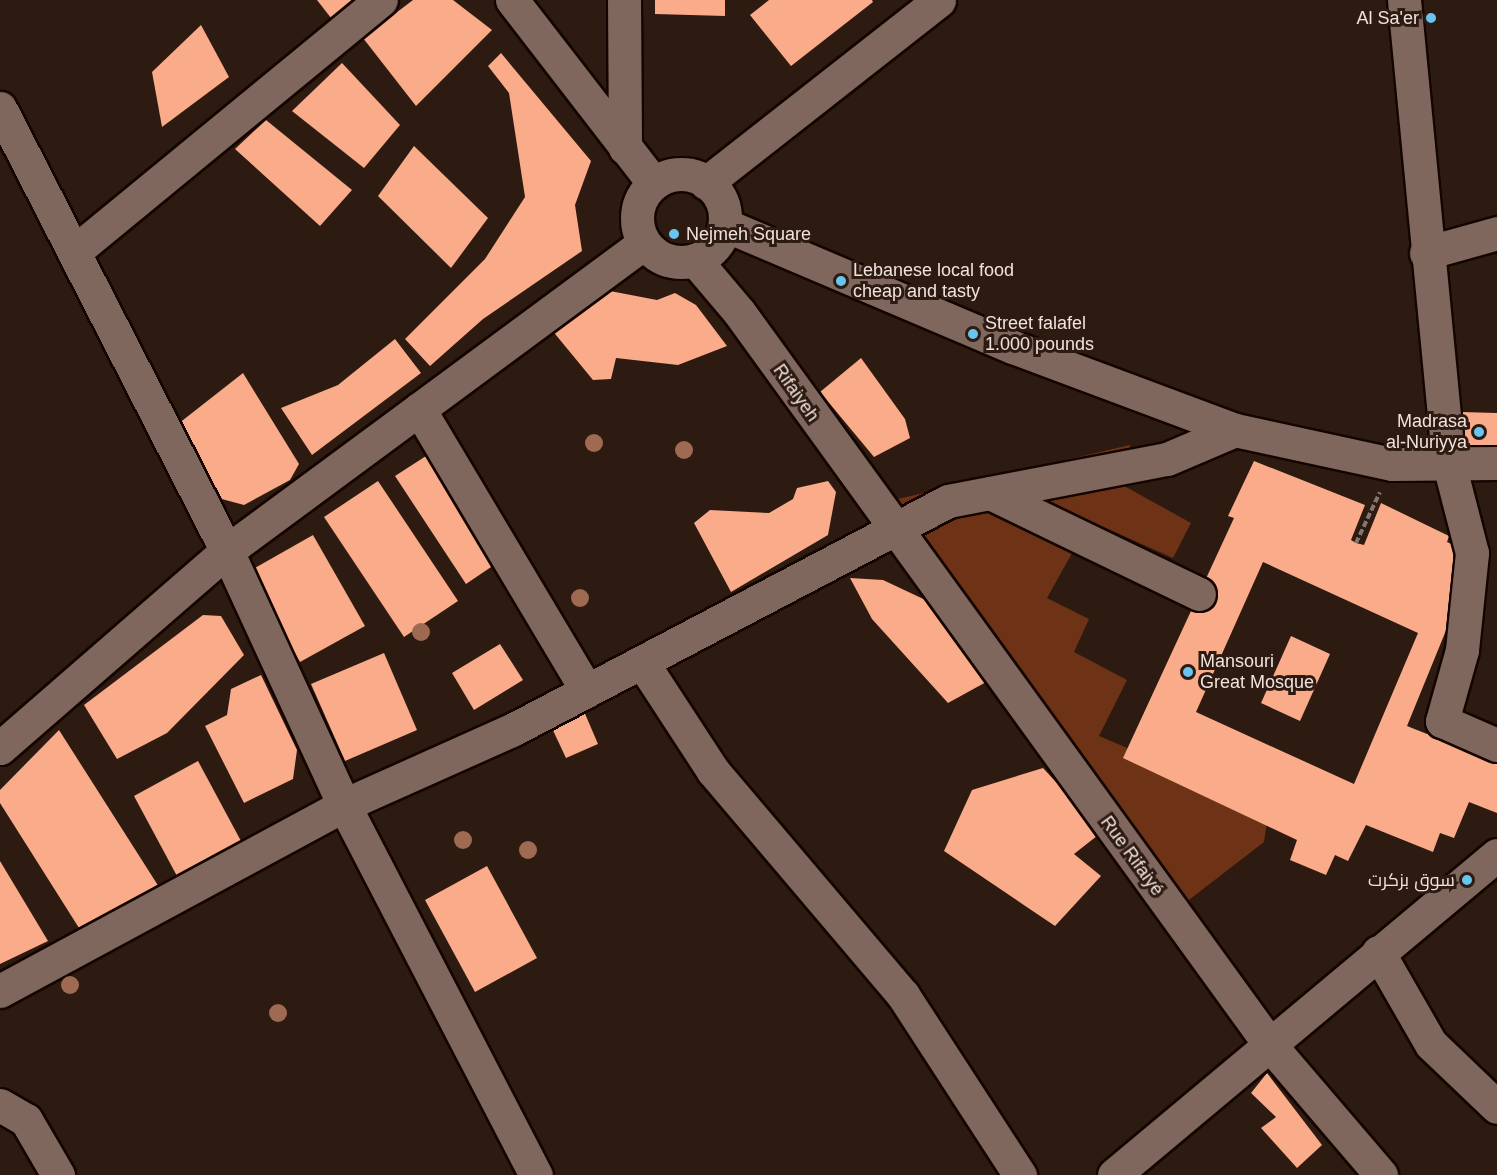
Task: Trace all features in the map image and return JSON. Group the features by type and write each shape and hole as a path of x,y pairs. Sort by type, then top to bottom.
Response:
{"street":[{"path":"74,252 381,0"},
{"path":"512,0 654,184"},
{"path":"624,0 625,148"},
{"path":"706,183 939,0"},
{"path":"1404,0 1426,253 1449,464 1472,553 1462,650 1442,721 1497,745"},
{"path":"0,108 227,551 344,805 536,1175"},
{"path":"680,175 706,183 722,201 725,225 715,247 695,260 667,260 644,243 639,205 654,184 680,175"},
{"path":"725,225 1013,347 1235,430 1392,464 1497,463"},
{"path":"1426,253 1497,233"},
{"path":"0,748 227,551 644,243"},
{"name":"Rifaiyeh","path":"695,260 739,312 893,530"},
{"path":"419,409 587,691"},
{"path":"0,991 344,805 587,691 948,501 1167,459 1235,430"},
{"path":"990,493 1199,594"},
{"name":"Rue Rifaiyé","path":"893,530 1270,1046 1381,1175"},
{"path":"642,662 713,771 903,995 1020,1175"},
{"path":"1114,1175 1270,1046 1378,952 1497,855"},
{"path":"1378,952 1431,1044 1497,1107"},
{"path":"0,1105 26,1120 58,1175"}],"path":[{"path":"1356,543 1392,464"}],"shaded area":[{"path":"1130,445 1126,487 1191,523 1173,558 1090,521 1047,598 1089,619 1074,652 1127,680 1099,736 1269,808 1264,842 1181,906 885,502"}],"building":[{"path":"317,0 353,0 331,18"},
{"path":"413,0 453,0 492,30 416,106 363,38"},
{"path":"655,0 725,0 725,16 655,14"},
{"path":"769,0 872,0 873,2 791,66 750,15"},
{"path":"201,25 229,77 162,127 152,72"},
{"path":"501,53 591,161 575,205 582,251 483,319 430,366 405,339 485,259 525,197 509,93 488,66"},
{"path":"342,63 400,125 364,168 292,111"},
{"path":"266,120 352,190 320,226 235,149"},
{"path":"414,146 488,218 451,268 378,196"},
{"path":"610,291 657,300 675,293 696,305 727,346 678,365 616,358 611,379 593,380 551,329"},
{"path":"395,339 421,373 312,455 281,408 338,385"},
{"path":"861,358 905,419 910,438 874,457 820,392"},
{"path":"243,373 299,464 290,480 244,505 218,498 178,424"},
{"name":"Madrasa al-Nuriyya","path":"1461,412 1497,413 1497,453 1460,451"},
{"path":"426,456 497,563 466,584 395,476"},
{"name":"Mansouri Great Mosque","path":"1254,461 1365,505 1351,540 1356,543 1364,545 1381,503 1449,536 1447,542 1467,551 1447,628 1407,726 1427,734 1431,724 1497,751 1497,813 1469,802 1454,838 1440,833 1433,852 1366,825 1348,861 1335,855 1326,875 1290,860 1297,840 1123,758 1234,518 1228,516","holes":["1263,562 1418,633 1354,784 1196,712"]},
{"path":"378,481 458,601 404,637 324,517"},
{"path":"828,481 836,492 828,535 731,592 694,523 710,510 769,513 793,499 797,488"},
{"path":"313,535 365,626 300,662 248,572"},
{"path":"850,578 883,580 934,604 988,681 948,703 872,619"},
{"path":"203,615 221,616 244,655 167,733 117,759 84,705"},
{"path":"1291,636 1330,654 1300,721 1261,703"},
{"path":"500,644 523,680 474,710 452,673"},
{"path":"384,653 417,730 345,761 311,684"},
{"path":"261,675 297,750 293,779 244,803 205,726 227,715 231,689"},
{"path":"583,709 598,744 566,758 550,724"},
{"path":"59,730 159,887 79,928 0,803 0,790"},
{"path":"198,761 241,841 177,876 134,796"},
{"path":"1043,768 1102,832 1074,854 1101,876 1055,926 944,851 972,790"},
{"path":"0,861 48,941 0,964"},
{"path":"487,866 537,958 475,992 425,900"},
{"path":"1267,1073 1322,1145 1297,1168 1261,1128 1276,1117 1251,1093"}],"place":[{"name":"Al Sa'er","path":"1431,18"},
{"name":"Nejmeh Square","path":"674,234"},
{"name":"Lebanese local food cheap and tasty","path":"841,281"},
{"name":"Street falafel 1.000 pounds","path":"973,334"},
{"name":"Madrasa al-Nuriyya","path":"1479,432"},
{"name":"Mansouri Great Mosque","path":"1188,672"},
{"name":"سوق بزكرت","path":"1467,880"}]}
